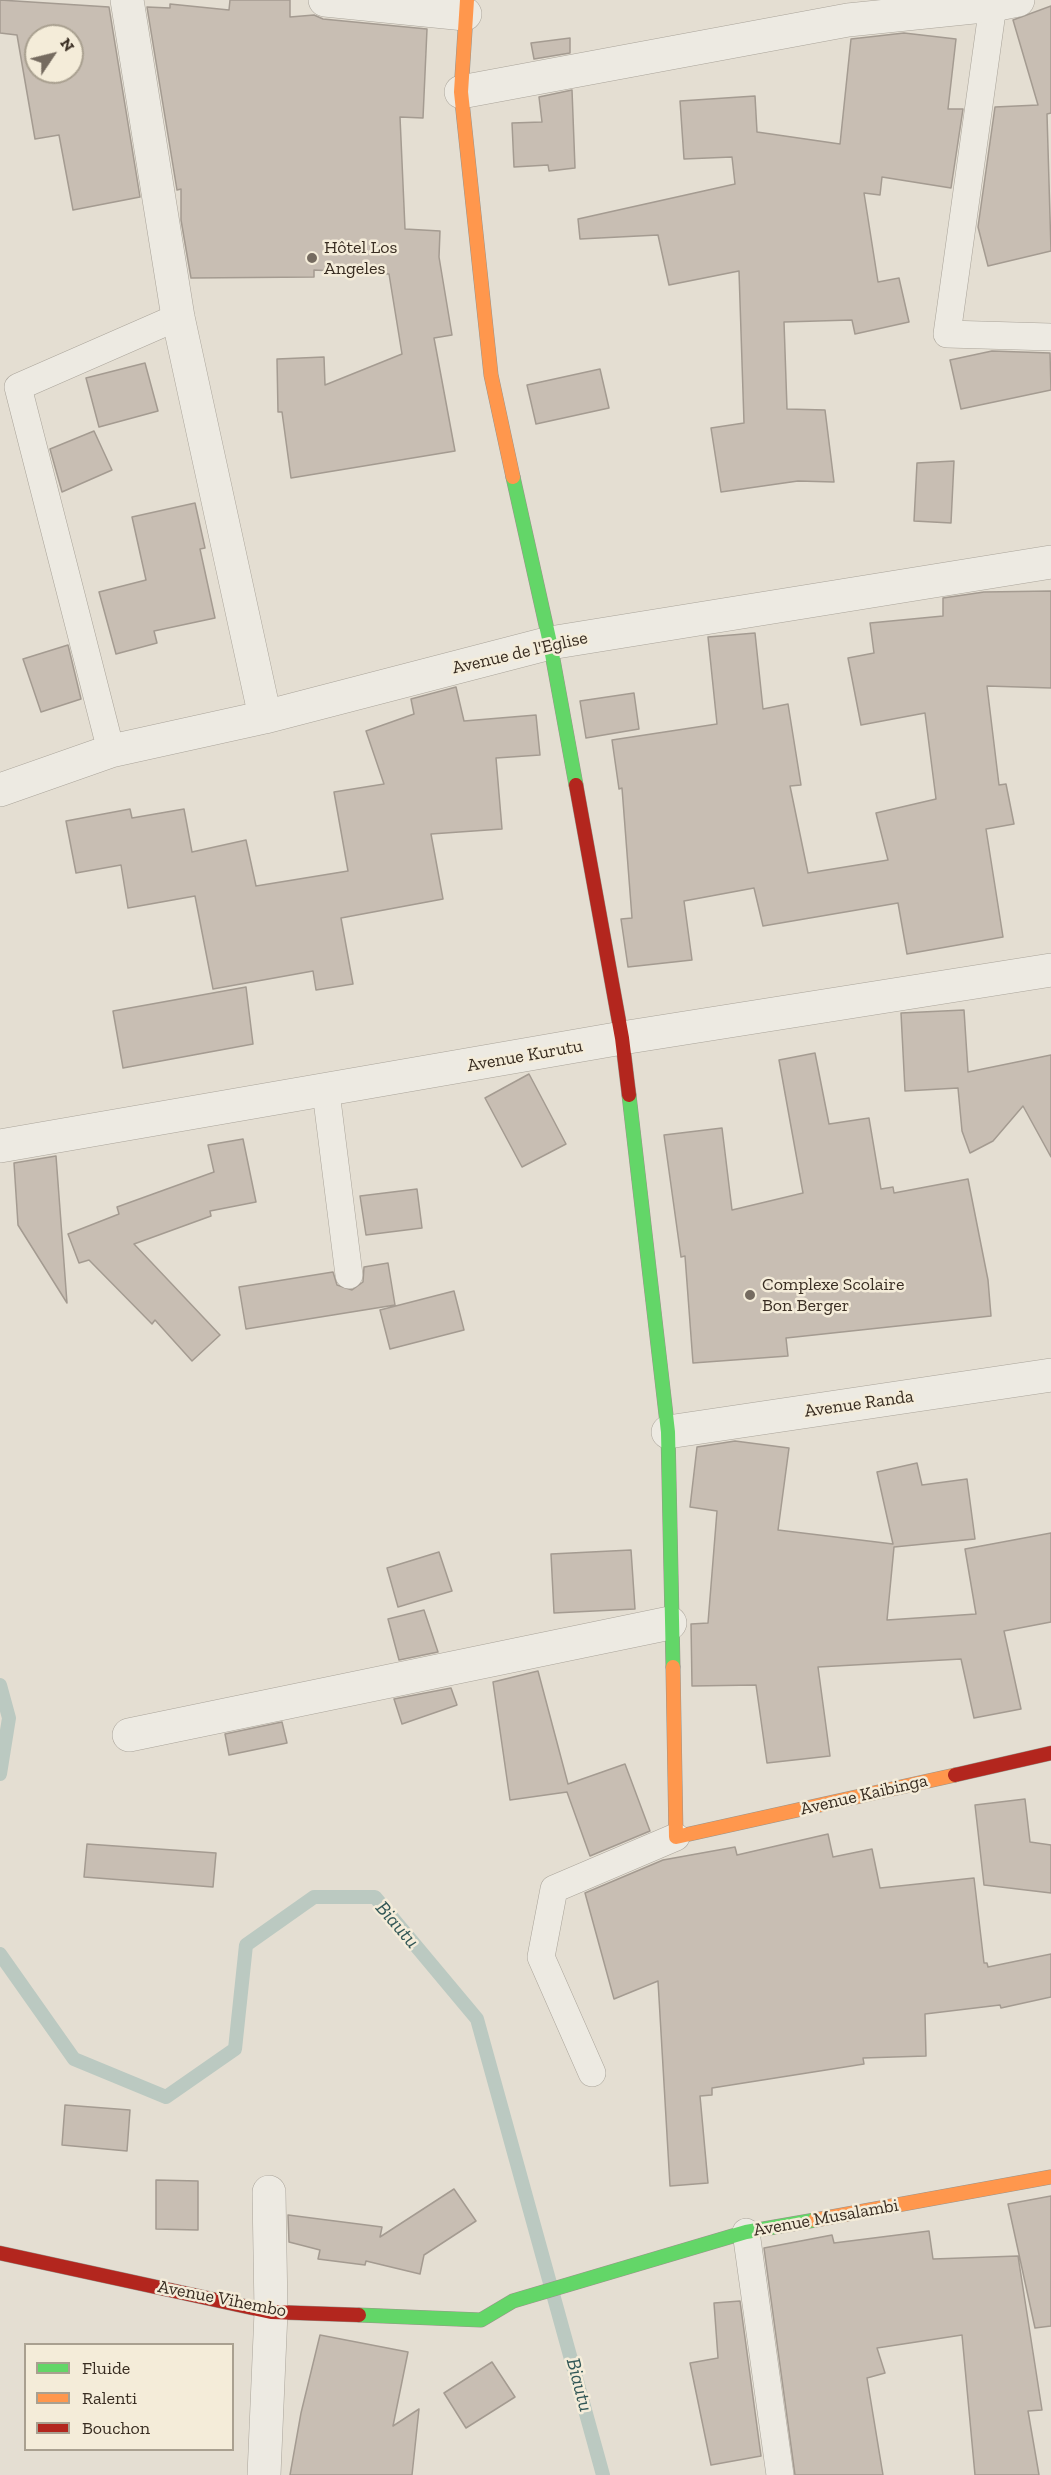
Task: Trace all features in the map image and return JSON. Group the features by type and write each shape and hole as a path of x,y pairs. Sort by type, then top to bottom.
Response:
{"street":[{"path":"127,0 178,317 265,717"},
{"path":"325,0 466,7 461,92 491,375 550,643 622,1038 668,1432 676,1837"},
{"path":"461,92 850,10 1006,3"},
{"name":"Avenue de l'Eglise","path":"0,790 111,751 265,717 550,643 1051,562"},
{"name":"Avenue Kurutu","path":"0,1146 326,1092 622,1038 1051,969"},
{"name":"Avenue Randa","path":"668,1432 1051,1375"},
{"path":"129,1735 670,1623"},
{"name":"Avenue Kaibinga","path":"676,1837 1051,1752"},
{"name":"Avenue Musalambi","path":"513,2301 746,2232 1051,2177"},
{"path":"264,2475 270,2312 270,2192"},
{"name":"Avenue Vihembo","path":"0,2253 270,2312 481,2320 513,2301"}],"lane":[{"path":"1006,3 947,334 1051,337"},
{"path":"111,751 18,387 178,317"},
{"path":"326,1092 349,1275"},
{"path":"592,2073 541,1957 554,1889 676,1837"},
{"path":"746,2232 780,2475"}],"building":[{"path":"0,0 109,7 140,197 73,210 59,135 35,139 25,84 84,84 84,24 24,24 24,75 17,35 0,33"},
{"path":"230,0 290,0 290,17 314,15 323,19 427,29 423,118 400,117 405,229 440,231 439,257 452,335 434,338 455,451 291,478 282,412 278,412 277,359 324,357 325,385 402,354 389,274 314,270 314,277 191,278 181,220 181,189 177,190 147,7 170,8 170,4 229,10"},
{"path":"1051,6 1051,113 1047,114 1051,251 988,266 978,227 995,107 1038,105 1013,20"},
{"path":"904,33 956,39 948,109 963,109 951,188 882,177 880,195 864,193 878,282 899,278 909,322 855,334 852,320 784,322 787,409 825,410 834,482 798,481 721,492 711,428 744,423 739,271 669,285 658,235 580,239 578,219 735,184 732,157 684,159 680,101 755,96 757,132 840,144 851,39"},
{"path":"570,38 570,53 534,59 531,43"},
{"path":"572,90 575,168 549,171 548,165 514,167 512,123 542,122 539,97"},
{"path":"992,351 1050,353 1051,390 961,409 950,360"},
{"path":"145,363 158,411 99,427 86,378"},
{"path":"600,369 609,408 536,424 527,385"},
{"path":"94,431 112,470 62,492 50,449"},
{"path":"954,461 951,523 914,521 917,463"},
{"path":"195,503 205,548 200,549 215,618 154,631 157,643 116,654 99,592 146,580 132,517"},
{"path":"1051,591 1051,688 987,686 999,785 1006,784 1014,824 986,829 1003,937 907,954 898,903 763,926 754,888 684,901 692,960 628,967 621,919 632,918 622,788 619,789 612,740 717,724 708,637 755,633 763,709 788,704 801,785 790,786 808,873 888,860 876,813 936,799 925,713 861,725 848,658 874,653 870,623 943,616 943,598 984,592"},
{"path":"68,645 81,699 41,712 23,659"},
{"path":"456,687 464,721 536,715 540,755 496,758 502,829 431,834 443,899 341,918 353,984 316,990 313,971 213,989 195,896 128,908 121,865 76,873 66,821 130,809 132,818 184,809 192,852 246,840 256,886 348,871 334,792 384,784 366,731 414,714 411,699"},
{"path":"634,693 639,729 586,738 580,701"},
{"path":"246,987 253,1044 123,1068 113,1011"},
{"path":"964,1010 968,1072 1051,1055 1051,1157 1023,1106 993,1141 970,1153 962,1131 958,1088 905,1091 901,1013"},
{"path":"815,1053 829,1124 869,1118 881,1189 893,1187 894,1193 968,1179 988,1280 991,1316 786,1338 788,1356 693,1363 685,1256 681,1257 664,1135 722,1128 732,1210 803,1193 779,1060"},
{"path":"529,1074 566,1144 522,1167 485,1098"},
{"path":"243,1139 256,1202 210,1211 211,1216 134,1244 220,1335 192,1361 155,1320 152,1324 89,1260 79,1263 68,1234 119,1214 117,1207 214,1172 208,1145"},
{"path":"56,1156 67,1303 18,1225 14,1163"},
{"path":"417,1189 422,1228 366,1235 360,1196"},
{"path":"388,1263 395,1305 246,1329 239,1287 333,1272 337,1285 352,1290 363,1282 364,1267"},
{"path":"454,1291 464,1330 390,1349 380,1310"},
{"path":"735,1441 789,1448 778,1530 893,1544 877,1472 917,1463 922,1485 967,1479 975,1539 894,1547 887,1620 976,1614 965,1549 1051,1533 1051,1622 1004,1631 1021,1709 974,1718 961,1659 818,1667 830,1756 767,1763 756,1685 692,1686 691,1624 708,1623 717,1511 690,1507 697,1447"},
{"path":"631,1550 635,1609 554,1613 551,1554"},
{"path":"439,1552 452,1591 398,1607 387,1568"},
{"path":"424,1610 438,1652 399,1660 388,1619"},
{"path":"538,1671 568,1784 625,1764 650,1831 590,1856 567,1792 510,1800 493,1682"},
{"path":"451,1688 457,1705 402,1724 394,1699"},
{"path":"282,1722 287,1743 229,1755 225,1734"},
{"path":"1025,1799 1030,1842 1051,1845 1051,1893 984,1885 975,1805"},
{"path":"828,1834 833,1857 872,1849 880,1888 974,1878 984,1963 987,1963 988,1967 1051,1954 1051,1997 1001,2008 1000,2005 925,2014 926,2056 863,2058 864,2064 712,2088 712,2095 700,2096 708,2183 670,2186 658,1981 614,1999 585,1893 663,1860 735,1847 737,1855"},
{"path":"87,1844 216,1853 213,1887 84,1877"},
{"path":"65,2105 130,2110 127,2151 62,2145"},
{"path":"156,2180 198,2181 198,2230 156,2229"},
{"path":"454,2189 476,2221 424,2255 420,2274 366,2261 365,2265 318,2259 320,2250 289,2242 288,2215 382,2227 380,2237"},
{"path":"1051,2196 1051,2326 1035,2328 1008,2204"},
{"path":"929,2231 933,2259 1018,2256 1042,2410 1028,2411 1039,2475 975,2475 962,2335 877,2348 885,2373 867,2378 883,2475 795,2475 764,2248 832,2235 834,2243"},
{"path":"740,2301 761,2456 711,2465 690,2363 718,2358 714,2303"},
{"path":"320,2335 408,2352 393,2426 419,2409 412,2475 290,2475 301,2413"},
{"path":"492,2362 515,2397 466,2428 444,2393"}],"waterway":[{"name":"Biautu","path":"0,1685 9,1718 0,1774"},
{"name":"Biautu","path":"0,1954 74,2059 166,2097 235,2049 246,1945 314,1897 375,1897 477,2019 603,2475"}],"traffic: fast":[{"path":"513,477 550,643 576,785"},
{"path":"629,1095 668,1432 673,1667"},
{"path":"359,2315 481,2320 513,2301 746,2232 815,2220"}],"traffic: slow":[{"path":"467,0 461,92 491,375 513,477"},
{"path":"673,1667 676,1837 955,1775"},
{"path":"815,2220 1051,2177"}],"traffic: jam":[{"path":"576,785 622,1038 629,1095"},
{"path":"955,1775 1051,1753"},
{"path":"0,2253 271,2312 359,2315"}],"place":[{"name":"Hôtel Los Angeles","path":"312,258"},
{"name":"Complexe Scolaire Bon Berger","path":"750,1295"}]}
